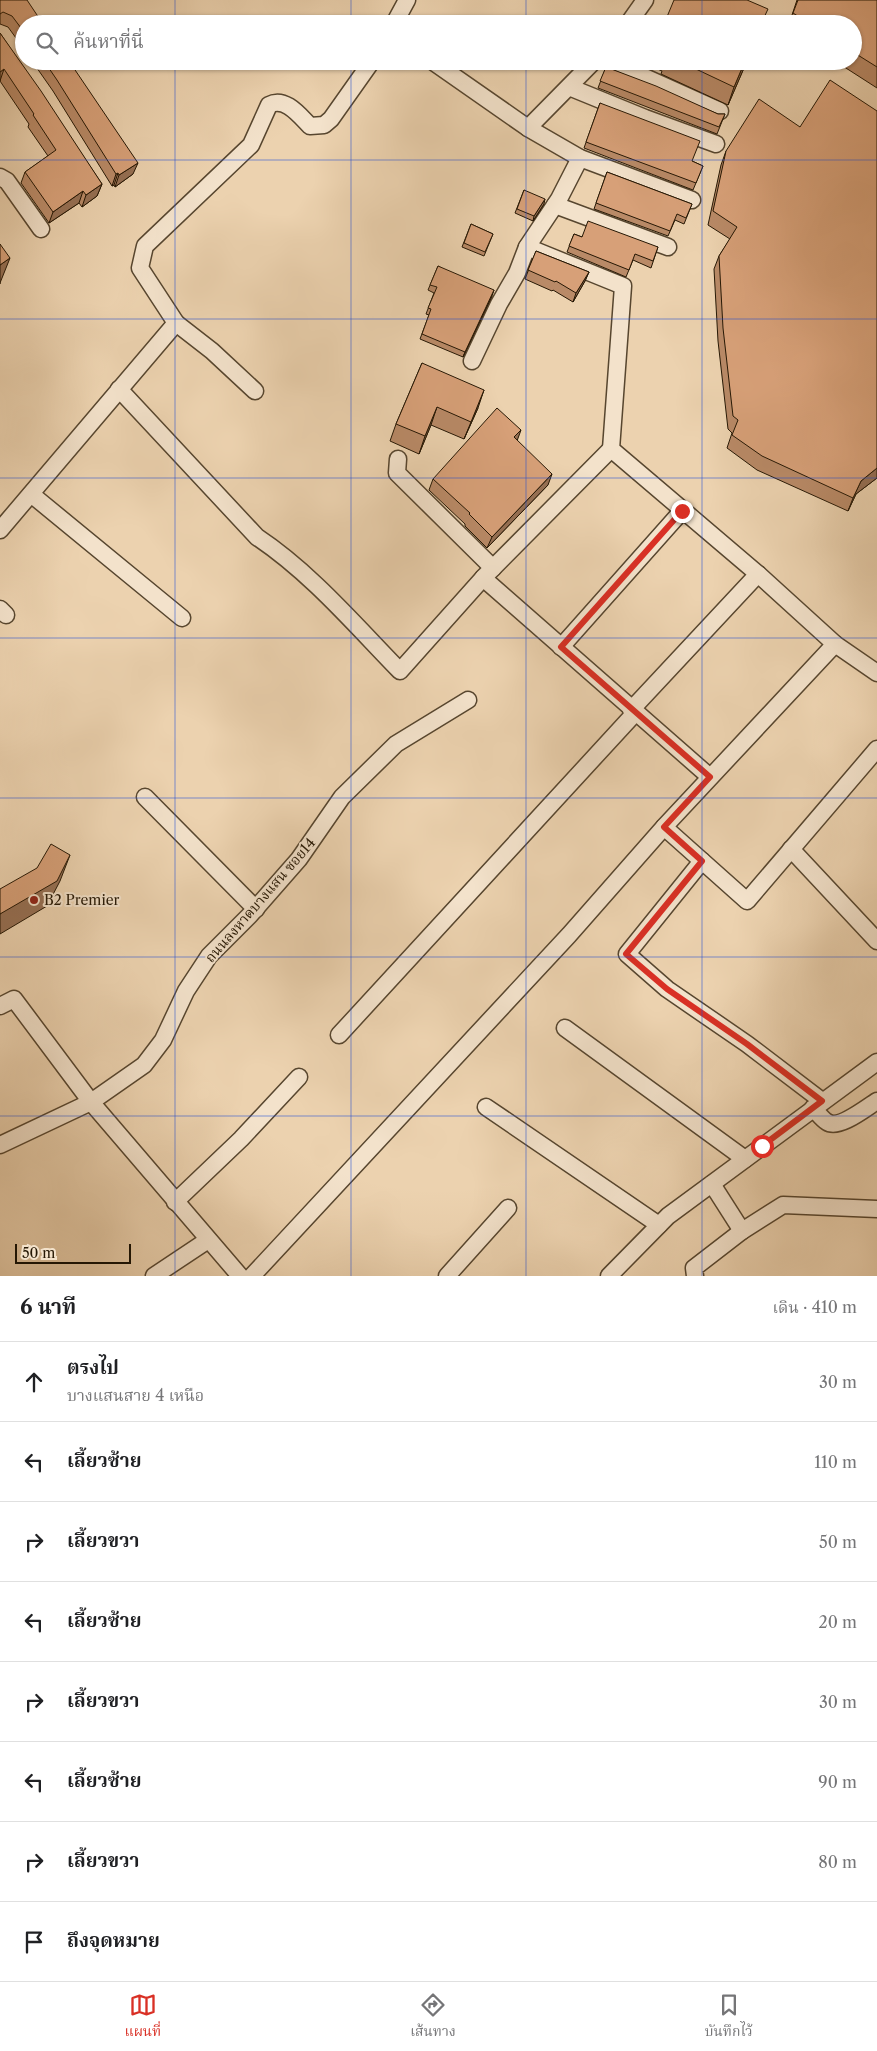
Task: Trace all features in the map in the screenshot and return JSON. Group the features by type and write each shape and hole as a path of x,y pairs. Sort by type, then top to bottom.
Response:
{"street":[{"path":"399,15 407,0"},
{"path":"634,15 645,0"},
{"path":"255,390 212,351 176,323 140,268 145,246 251,145 267,108 272,103 277,102 292,108 310,126 324,125 331,119 366,70"},
{"path":"445,70 528,128 580,158 692,200"},
{"path":"528,128 585,70"},
{"path":"628,70 720,111"},
{"path":"569,87 716,144"},
{"path":"472,361 517,273 527,247 555,205 580,158"},
{"path":"0,177 7,181 41,229"},
{"path":"555,205 668,247"},
{"path":"118,389 257,537 300,570 400,671 488,573 611,449 623,286 527,247"},
{"path":"0,530 176,323"},
{"path":"611,449 758,574 835,644 877,673"},
{"path":"398,458 397,473 488,573 561,647 710,777"},
{"path":"31,494 182,618"},
{"path":"561,647 682,511"},
{"path":"339,1035 758,574"},
{"path":"252,1276 569,935 664,827 835,644"},
{"name":"ถนนลงหาดบางแสน ซอย14","path":"0,1145 91,1102 144,1065 163,1040 186,991 209,956 256,909 299,859 342,798 396,744 468,700"},
{"path":"664,827 747,900 877,749"},
{"path":"145,797 256,909"},
{"path":"791,849 877,941"},
{"path":"702,861 626,954 667,989 747,1044 818,1104 828,1124 835,1125 848,1119 877,1101"},
{"path":"0,1006 14,999 91,1102 240,1276"},
{"path":"565,1028 745,1159"},
{"path":"609,1276 660,1224 818,1104 877,1062"},
{"path":"175,1202 241,1139 299,1077"},
{"path":"486,1107 660,1224"},
{"path":"712,1184 742,1231"},
{"path":"695,1276 694,1268 742,1231 783,1205 877,1209"},
{"path":"447,1276 508,1208"},
{"path":"154,1276 208,1240"}],"building":[{"path":"0,0 27,0 37,15 15,15 15,20 12,16 3,12 0,14"},
{"path":"674,0 747,0 768,9 765,15 668,15"},
{"path":"798,0 877,0 877,67 862,58 862,15 796,15 793,13"},
{"path":"0,33 15,54 15,70 26,70 102,184 86,195 83,191 53,212 25,172 56,150 4,69 0,72"},
{"path":"50,70 75,70 138,163 119,175 118,173 116,174"},
{"path":"605,70 614,70 656,86 718,114 725,114 719,127 600,81"},
{"path":"698,70 741,70 734,87"},
{"path":"830,80 877,111 877,468 861,481 853,498 762,456 732,435 738,420 733,416 723,328 719,256 737,227 713,211 726,151 759,99 800,127"},
{"path":"600,103 700,141 692,161 703,166 696,183 586,142"},
{"path":"607,172 692,204 686,218 677,214 670,231 596,203"},
{"path":"524,190 545,199 534,216 517,209"},
{"path":"588,221 658,247 653,261 635,254 629,270 569,246 574,234 582,237"},
{"path":"471,224 493,234 485,252 464,243"},
{"path":"0,244 10,258 0,265"},
{"path":"536,251 589,272 576,293 556,281 528,270"},
{"path":"438,266 494,290 465,352 422,334 431,309 428,308 437,287 430,285"},
{"path":"422,363 484,390 471,422 437,407 425,436 396,424"},
{"path":"497,408 521,430 514,437 552,474 492,537 470,513 433,479"},
{"path":"51,844 70,855 57,881 0,914 0,889 37,868"}],"place":[{"name":"B2 Premier","path":"34,900"}],"route":[{"path":"682,511 561,647 710,777 664,827 702,861 626,954 667,989 747,1044 822,1101 762,1146"}]}
